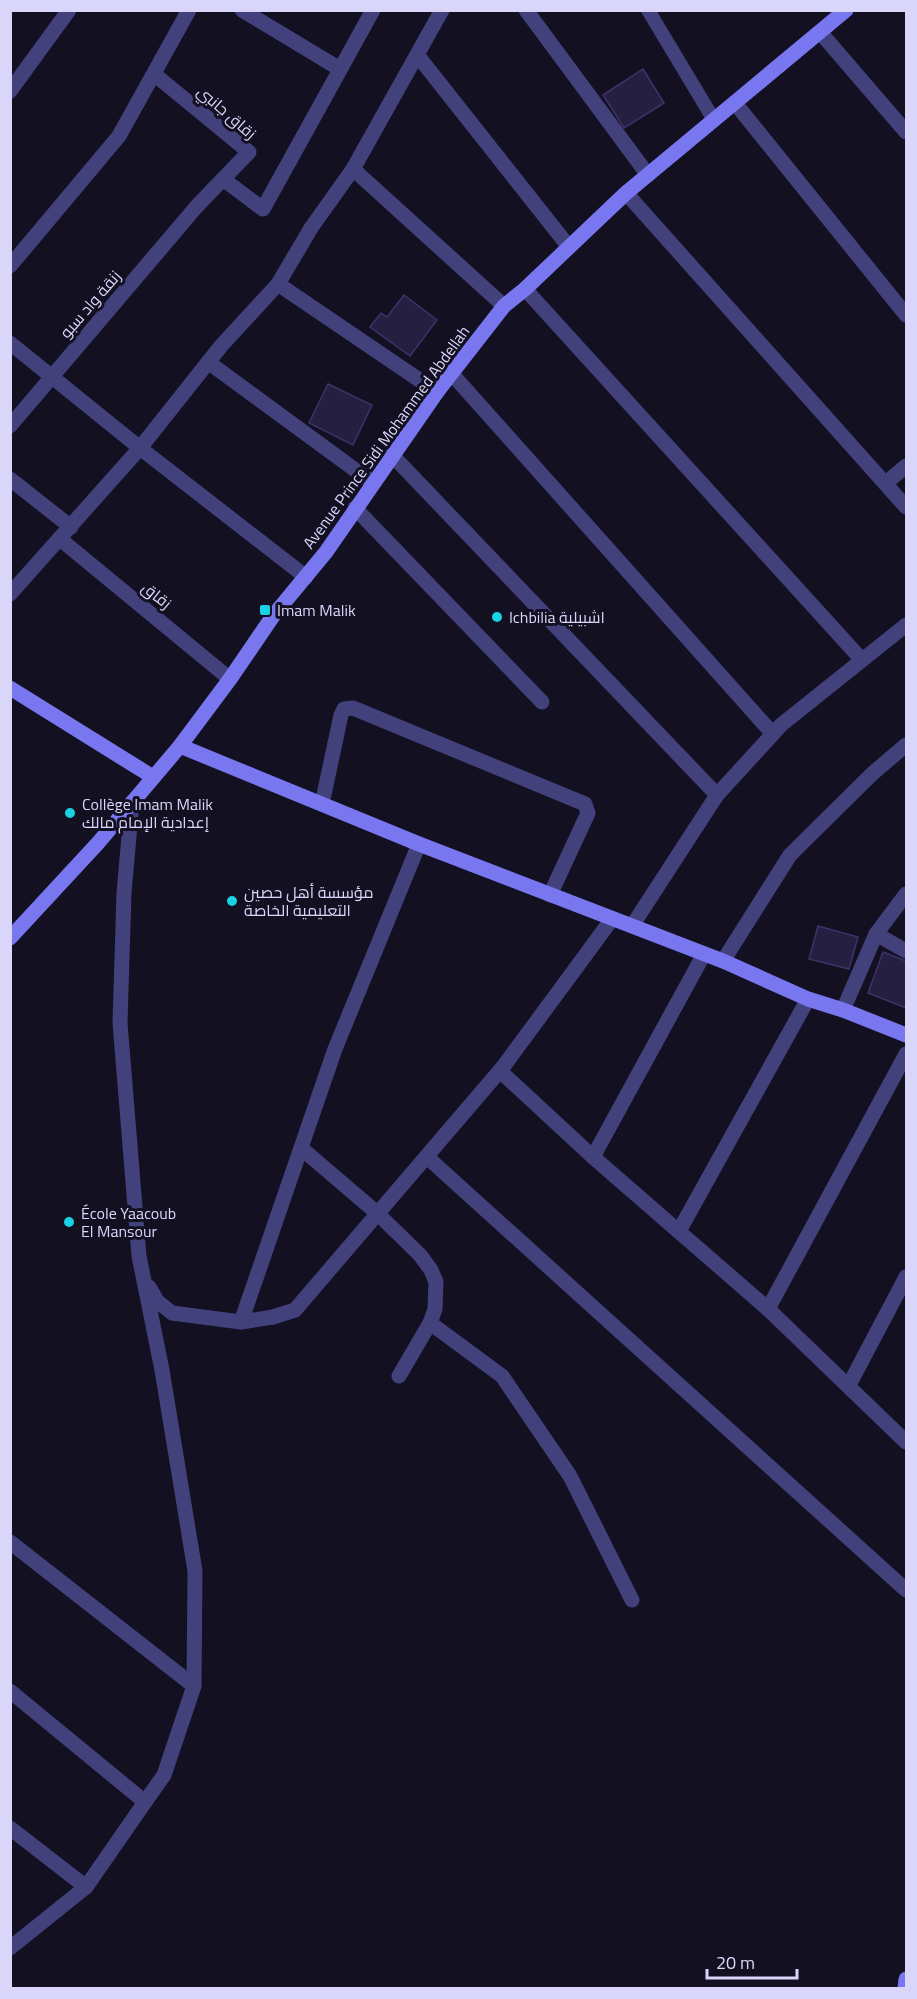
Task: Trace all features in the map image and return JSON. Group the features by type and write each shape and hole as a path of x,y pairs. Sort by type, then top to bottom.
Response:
{"street":[{"path":"10,92 69,10"},
{"path":"10,266 119,136 189,10"},
{"path":"223,179 263,209 373,10"},
{"path":"10,594 140,448 208,362 278,284 311,228 353,169 442,10"},
{"path":"526,10 648,175"},
{"name":"Avenue Prince Sidi Mohammed Abdellah","path":"10,938 98,843 180,746 231,679 273,616 306,577 437,392 504,306 525,290 626,193 846,10"},
{"path":"252,13 340,69"},
{"path":"820,32 906,132"},
{"path":"418,56 569,247"},
{"name":"زقاق جانبي","path":"154,74 249,152 197,206"},
{"path":"735,103 906,315"},
{"path":"353,169 504,306"},
{"path":"626,193 906,507"},
{"name":"زنقة واد سبو","path":"10,426 197,206"},
{"path":"278,284 437,392"},
{"path":"525,290 862,660"},
{"path":"10,343 306,577"},
{"path":"208,362 373,483"},
{"path":"452,374 773,734"},
{"path":"392,455 717,795"},
{"path":"886,483 906,466"},
{"name":"زقاق","path":"10,479 65,533 231,679"},
{"path":"355,508 542,702"},
{"path":"632,926 717,795 781,725 906,625"},
{"path":"10,688 153,777"},
{"path":"322,804 341,715 346,708 353,708 585,804 588,813 550,895"},
{"path":"723,961 790,855 873,773 906,745"},
{"path":"180,746 419,844 723,961 808,999 906,1035"},
{"path":"10,1948 86,1887 164,1775 194,1686 195,1571 162,1370 139,1256 120,1023 124,893 132,802"},
{"path":"241,1322 335,1048 419,844"},
{"path":"843,1010 876,934 906,894"},
{"path":"139,1256 147,1284 157,1301 172,1313 241,1322 273,1317 295,1310 500,1071 612,919"},
{"path":"876,934 906,951"},
{"path":"593,1157 704,954"},
{"path":"679,1232 808,999"},
{"path":"768,1309 906,1054"},
{"path":"500,1071 593,1157 768,1309 906,1442"},
{"path":"301,1148 376,1213 420,1255 431,1270 436,1282 437,1295 429,1323 399,1376"},
{"path":"427,1157 906,1590"},
{"path":"849,1385 906,1277"},
{"path":"429,1323 502,1376 570,1476 632,1600"},
{"path":"10,1542 194,1686"},
{"path":"10,1691 145,1802"},
{"path":"10,1828 86,1887"},
{"path":"905,1989 906,1979"}],"lane":[{"path":"648,10 714,120"}],"building":[{"path":"643,69 664,103 624,128 603,95"},
{"path":"404,295 437,320 410,356 370,327 381,313 387,317"},
{"path":"328,384 372,405 353,445 309,423"},
{"path":"818,926 858,937 849,969 809,959"},
{"path":"883,952 906,961 906,1008 868,993"}],"place":[{"name":"Imam Malik","path":"265,610"},
{"name":"Ichbilia اشبيلية","path":"497,617"},
{"name":"Collège Imam Malik إعدادية الإمام مالك","path":"70,813"},
{"name":"مؤسسة أهل حصين التعليمية الخاصة","path":"232,901"},
{"name":"École Yaacoub El Mansour","path":"69,1222"}]}
